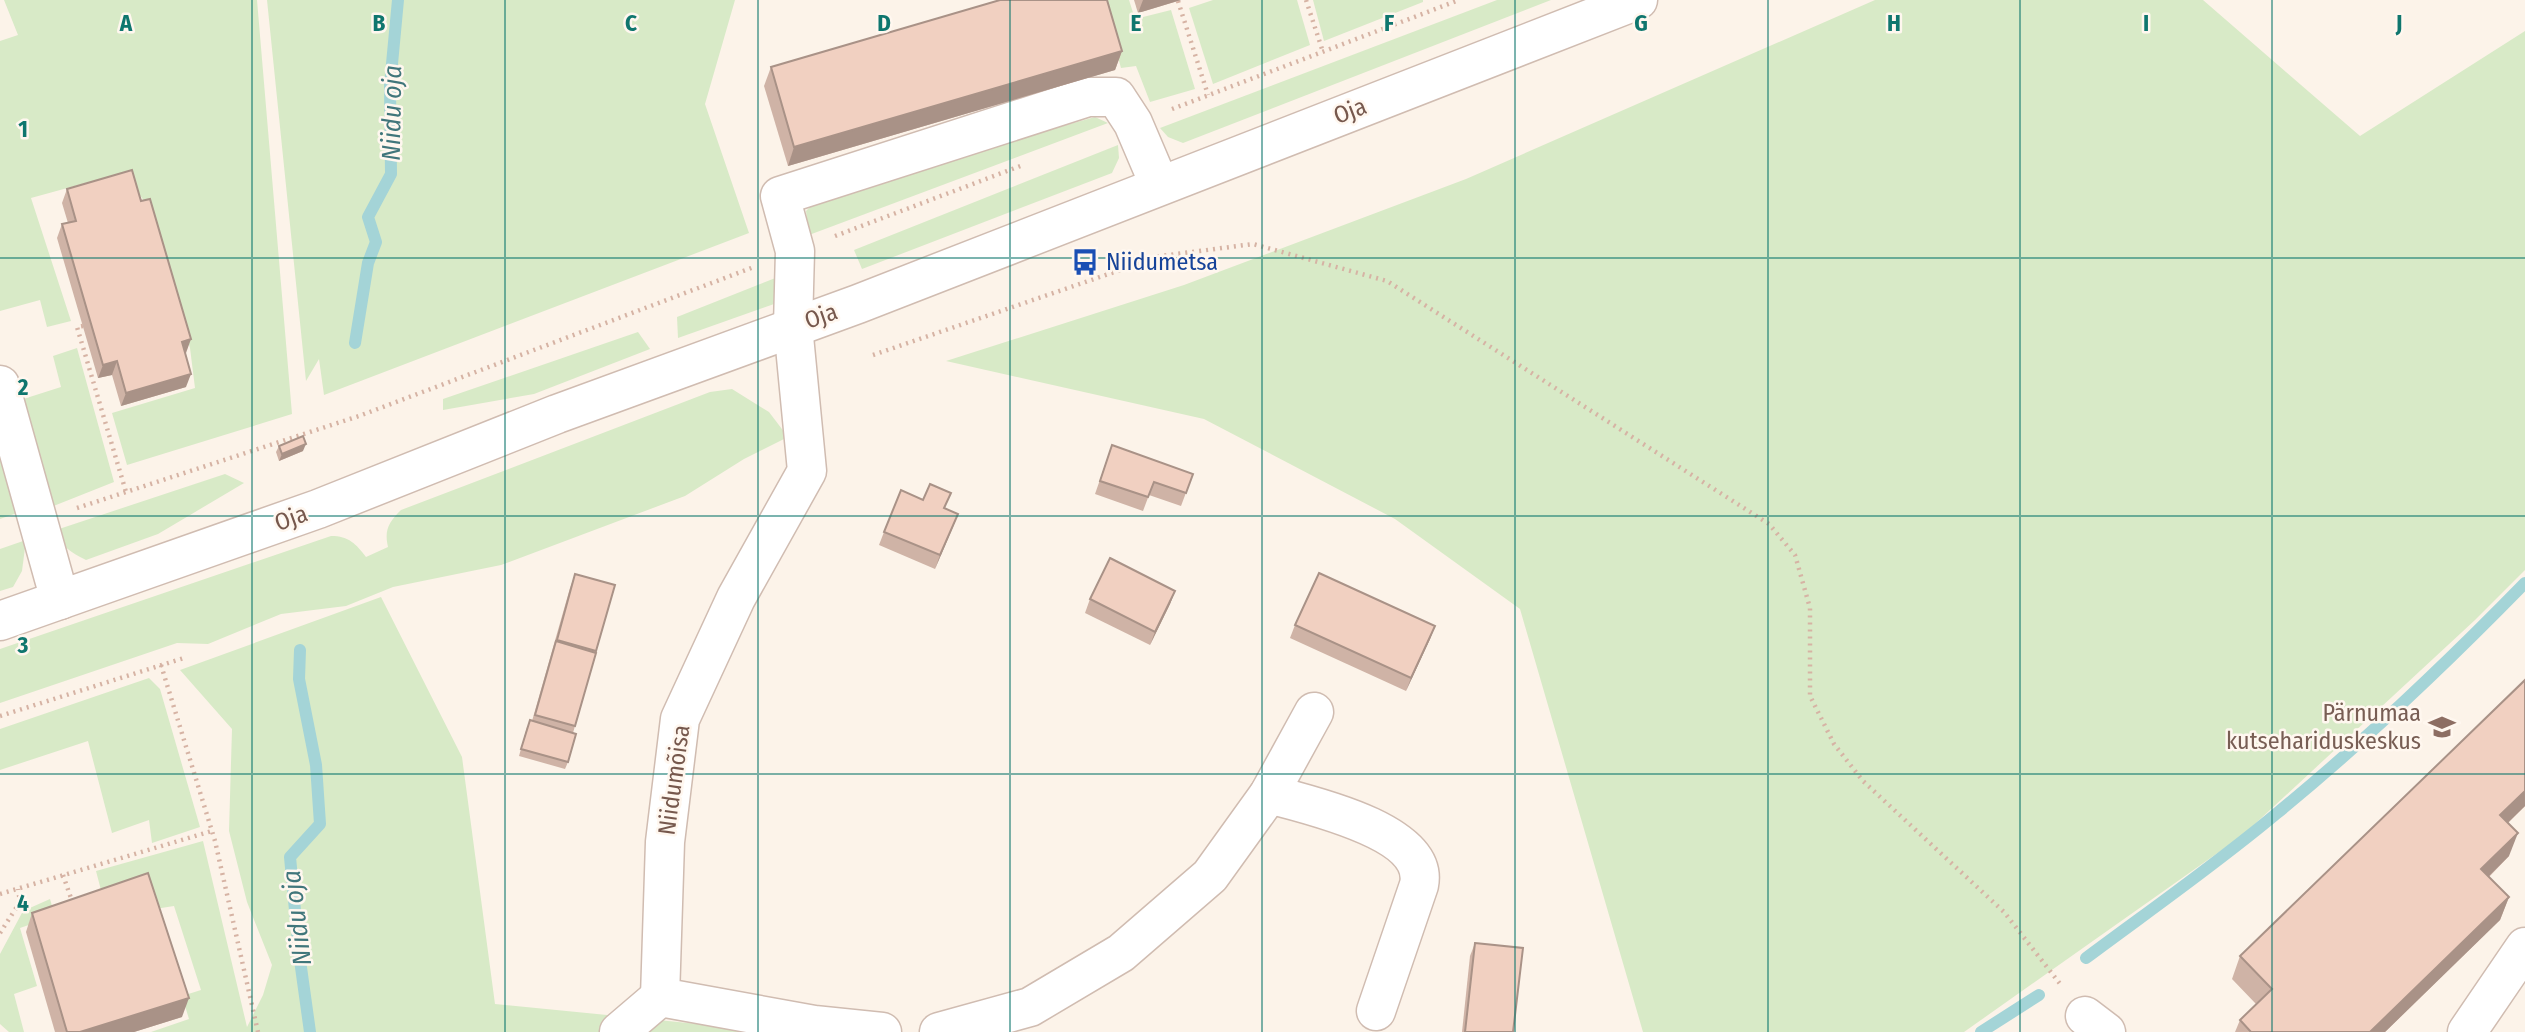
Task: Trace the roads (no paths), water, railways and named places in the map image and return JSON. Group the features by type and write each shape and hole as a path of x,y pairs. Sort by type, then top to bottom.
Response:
{"street":[{"name":"Oja","path":"0,621 318,509 557,414 858,304 1159,184 1638,0"},
{"name":"Niidumõisa","path":"660,997 665,842 680,719 736,598 807,471 793,326 794,251 780,196 1088,97 1116,97 1133,123 1159,184"},
{"path":"0,385 60,600"},
{"path":"939,1032 1030,1007 1121,954 1210,876 1269,794 1314,712"},
{"path":"1269,794 1327,809 1377,829 1405,850 1415,862 1421,876 1419,885 1376,1010"},
{"path":"2467,1032 2525,947"},
{"path":"619,1032 660,997 814,1025 882,1032"}],"waterway":[{"name":"Niidu oja","path":"355,343 368,263 376,242 368,217 391,174 390,85 398,0"},
{"path":"2086,958 2182,888 2309,787 2404,702 2525,583"},
{"name":"Niidu oja","path":"300,650 299,679 316,765 320,824 290,857 310,1032"},
{"path":"1981,1032 2039,995"}],"place":[{"name":"Niidumetsa","path":"1085,262"},
{"name":"Pärnumaa kutsehariduskeskus","path":"2442,727"}]}
